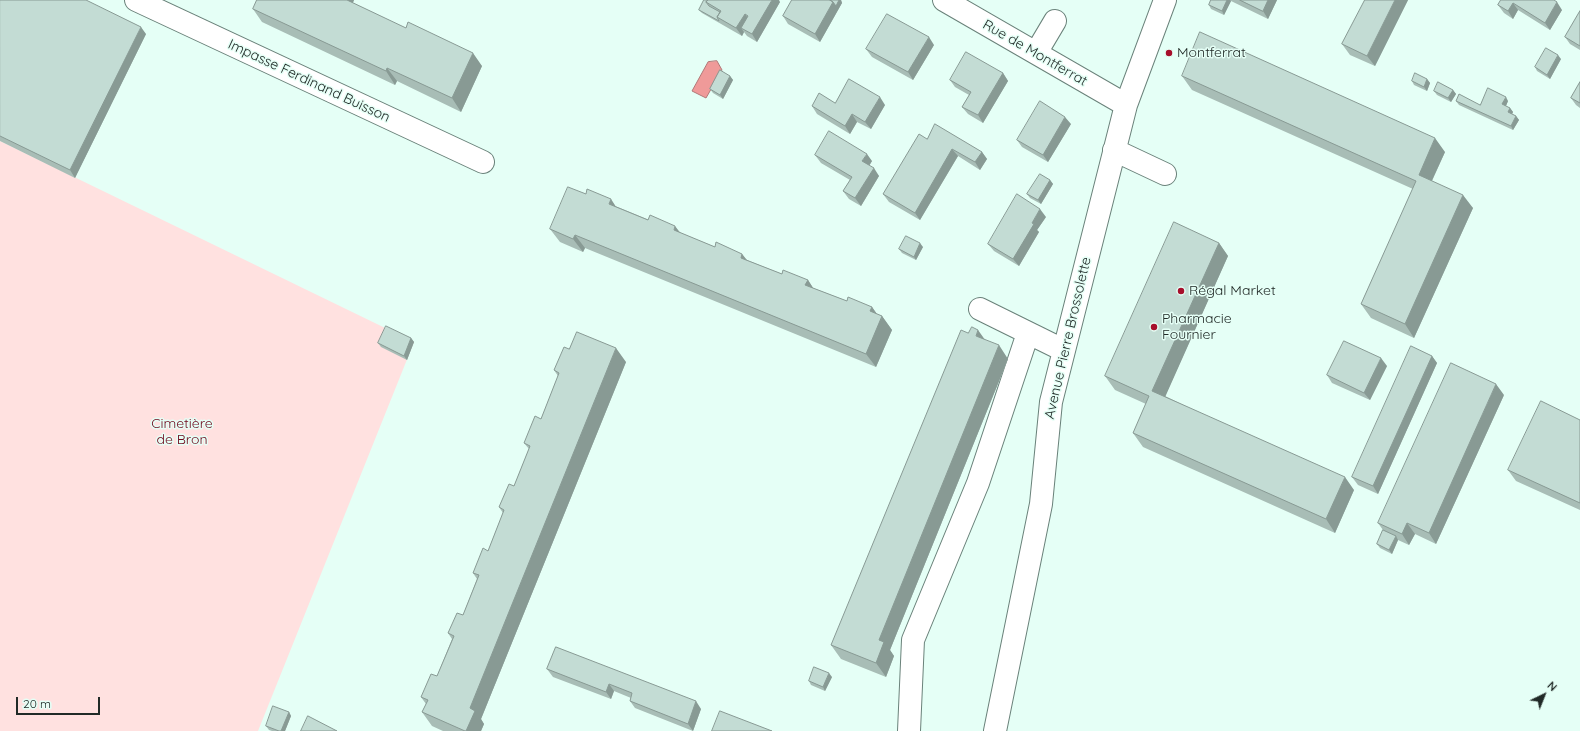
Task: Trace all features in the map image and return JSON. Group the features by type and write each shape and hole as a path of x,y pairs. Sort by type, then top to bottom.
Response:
{"street":[{"name":"Impasse Ferdinand Buisson","path":"136,0 483,162"},
{"name":"Rue de Montferrat","path":"944,0 1126,105"},
{"name":"Avenue Pierre Brossolette","path":"995,731 1040,504 1051,402 1063,350 1126,105 1165,0"},
{"path":"1036,53 1055,21"},
{"path":"1114,150 1165,174"},
{"path":"980,308 1063,350"},
{"path":"909,731 914,640 978,483 1028,332"}],"green space":[{"name":"Cimetière de Bron","path":"0,141 414,342 258,731 0,731"}],"shaded area":[{"path":"717,61 722,70 706,98 692,91 708,62"}],"building":[{"path":"0,0 86,0 141,27 70,170 0,136"},
{"path":"257,0 347,0 406,28 408,22 473,53 452,98 387,68 386,71 253,9"},
{"path":"704,0 708,0 706,2 709,6 720,12 717,17 719,21 699,10"},
{"path":"708,0 772,0 752,34 741,28 748,16 745,14 736,28 717,17 721,11 706,2"},
{"path":"792,0 830,0 833,2 815,34 783,16"},
{"path":"830,0 839,0 836,6"},
{"path":"1211,0 1227,0 1222,11 1209,5"},
{"path":"1240,0 1268,0 1263,11"},
{"path":"1365,0 1395,0 1367,56 1342,44"},
{"path":"1501,0 1554,0 1557,2 1545,23 1513,3 1508,11 1498,5"},
{"path":"1580,11 1580,46 1565,37"},
{"path":"887,14 929,37 908,72 866,49"},
{"path":"1200,32 1435,138 1419,175 1463,195 1405,324 1361,304 1416,181 1182,76"},
{"path":"1546,48 1558,55 1547,75 1535,67"},
{"path":"966,52 1003,73 978,115 962,107 971,92 950,80"},
{"path":"720,70 730,76 720,95 710,89"},
{"path":"1415,73 1427,79 1424,87 1412,81"},
{"path":"849,79 880,97 865,122 852,114 845,126 812,106 819,93 835,103"},
{"path":"1438,82 1453,90 1448,98 1434,91"},
{"path":"1580,82 1580,103 1571,98"},
{"path":"1488,88 1506,97 1502,104 1510,108 1508,112 1516,116 1511,126 1456,101 1459,94 1480,105"},
{"path":"1040,101 1065,117 1043,155 1017,140"},
{"path":"935,124 982,152 975,162 952,149 915,213 883,194 919,134 927,139"},
{"path":"829,131 867,154 862,161 874,168 855,198 843,191 852,177 815,155"},
{"path":"1040,174 1050,180 1038,200 1027,194"},
{"path":"568,187 586,194 587,189 611,199 609,204 648,220 650,215 675,226 674,230 715,247 716,242 742,254 741,258 782,274 783,270 808,280 805,285 847,301 848,297 872,307 870,311 882,316 866,354 575,235 573,239 550,229"},
{"path":"1017,194 1040,209 1032,223 1034,224 1013,259 988,244"},
{"path":"1174,222 1219,243 1152,391 1345,477 1326,519 1133,433 1149,396 1105,376"},
{"path":"906,236 920,243 914,257 899,249"},
{"path":"386,326 411,338 404,356 378,343"},
{"path":"972,327 978,330 976,336 999,345 879,640 884,642 876,663 831,645 961,330 968,333"},
{"path":"577,332 616,348 470,708 475,711 465,731 422,712 428,700 421,697 431,674 437,676 454,636 448,633 457,613 463,615 479,575 473,573 483,548 488,551 504,510 499,507 509,484 514,486 530,446 524,443 535,416 541,419 559,373 554,370 564,347 569,349"},
{"path":"1344,341 1381,358 1364,393 1327,375"},
{"path":"1411,346 1432,356 1373,486 1352,477"},
{"path":"1451,363 1496,384 1429,533 1407,523 1402,534 1378,523"},
{"path":"1541,401 1580,420 1580,503 1508,470"},
{"path":"1383,530 1396,536 1389,550 1377,544"},
{"path":"556,647 696,701 688,724 630,701 632,693 609,684 606,692 547,669"},
{"path":"814,667 829,673 823,687 809,681"},
{"path":"273,706 289,712 281,731 266,726"},
{"path":"720,711 772,731 712,731"},
{"path":"308,716 337,731 301,731"}],"place":[{"name":"Montferrat","path":"1169,53"},
{"name":"Régal Market","path":"1181,291"},
{"name":"Pharmacie Fournier","path":"1154,327"}]}
